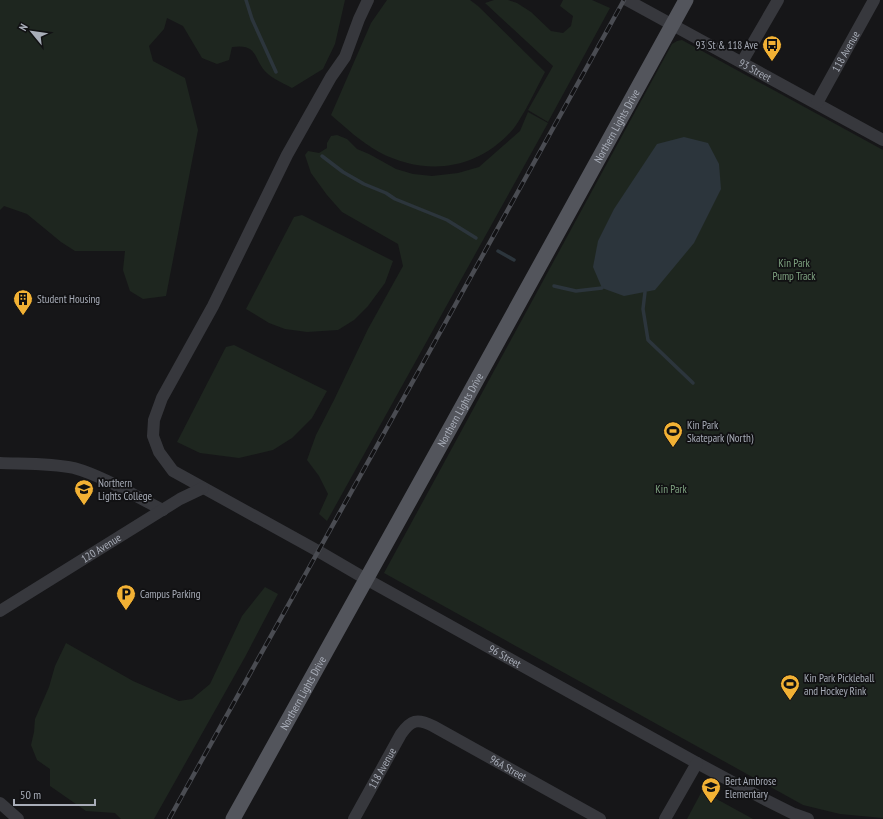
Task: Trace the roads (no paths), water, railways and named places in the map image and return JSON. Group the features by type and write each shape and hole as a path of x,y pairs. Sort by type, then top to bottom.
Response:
{"main road":[{"name":"Northern Lights Drive","path":"233,819 686,0"}],"street":[{"name":"96 Street","path":"368,0 359,19 345,57 331,77 287,155 213,306 162,398 154,420 153,436 159,452 172,471 697,763 764,799 794,814 808,819"},
{"name":"93 Street","path":"627,0 883,140"},
{"path":"742,62 778,0"},
{"name":"118 Avenue","path":"817,103 874,0"},
{"path":"0,463 48,465 73,468 92,474 163,510"},
{"name":"120 Avenue","path":"0,611 180,499 204,488"},
{"name":"118 Avenue","path":"354,819 401,734 407,726 415,721"},
{"name":"96A Street","path":"415,721 424,722 433,726 600,819"},
{"path":"665,819 697,763"},
{"path":"0,803 18,819"}],"waterway":[{"path":"246,0 252,19 276,72"},
{"path":"322,156 343,172 364,184 386,193 395,199 447,220 476,238"},
{"path":"498,251 514,260"},
{"path":"554,286 576,291 602,288"},
{"path":"645,292 643,309 648,340 693,383"}],"railway":[{"path":"169,819 624,0"}],"place":[{"name":"93 St & 118 Ave","path":"772,62"},
{"name":"Student Housing","path":"23,316"},
{"name":"Kin Park Skatepark (North)","path":"673,448"},
{"name":"Northern Lights College","path":"84,506"},
{"name":"Campus Parking","path":"126,611"},
{"name":"Kin Park Pickleball and Hockey Rink","path":"790,701"},
{"name":"Bert Ambrose Elementary","path":"711,804"}],"park label":[{"name":"Kin Park Pump Track","path":"794,269"},
{"name":"Kin Park","path":"671,489"}]}
